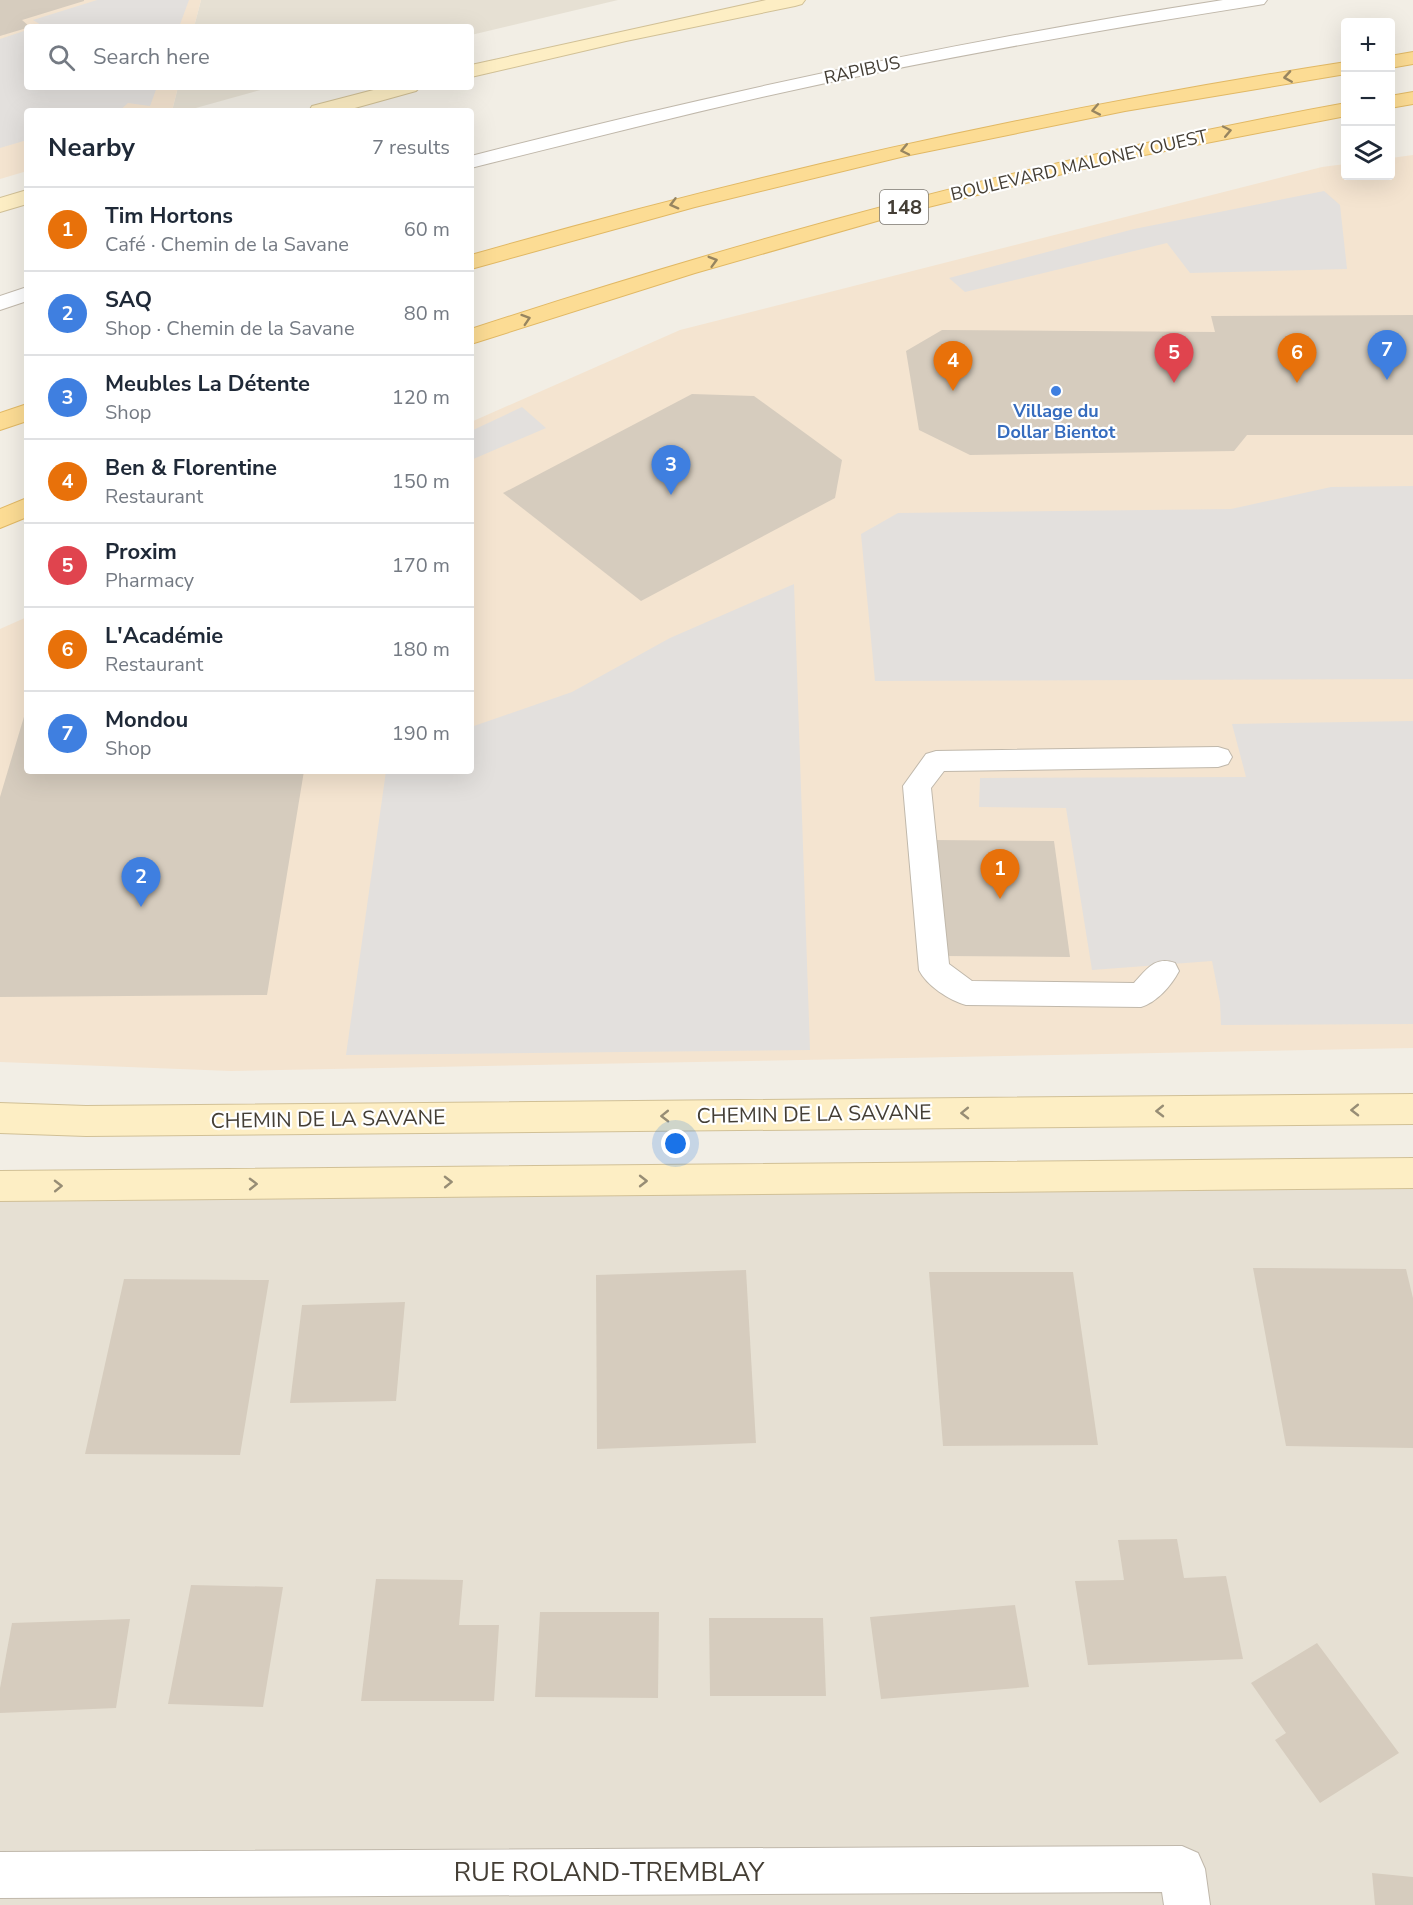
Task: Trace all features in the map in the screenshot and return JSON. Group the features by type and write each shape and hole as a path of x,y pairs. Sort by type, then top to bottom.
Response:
{"main road":[{"path":"1395,61 1413,58"},
{"path":"474,261 654,209 848,162 1102,109 1341,69"},
{"path":"1395,101 1413,98"},
{"name":"BOULEVARD MALONEY OUEST","path":"474,336 683,270 947,195 1153,147 1341,110"},
{"path":"0,422 24,413"},
{"path":"0,519 24,508"}],"street":[{"path":"474,70 649,30 795,0"},
{"path":"331,108 398,90"},
{"path":"0,205 24,198"},
{"name":"CHEMIN DE LA SAVANE","path":"0,1118 98,1121 1413,1109"},
{"path":"0,1186 1413,1173"},
{"name":"RUE ROLAND-TREMBLAY","path":"0,1875 1182,1869 1187,1905"}],"lane":[{"name":"RAPIBUS","path":"474,161 642,119 867,69 1096,25 1258,0"},
{"path":"0,303 24,295"},
{"path":"1164,971 1141,995 966,993 934,970 917,786 936,761 1218,757"}],"shaded area":[{"path":"0,0 201,0 195,24 24,24 24,90 177,90 173,108 24,108 24,172 0,179"},
{"path":"97,0 189,0 180,24 39,24 33,20"},
{"path":"201,0 618,0 474,34 474,24 195,24"},
{"path":"24,31 24,90 156,90 150,106 128,103 122,108 24,108 24,141 0,148 0,39"},
{"path":"177,90 260,90 196,108 173,108"},
{"path":"1413,155 1413,1048 231,1071 0,1062 0,629 24,618 24,774 474,774 474,421 680,330 1322,167 1341,165 1341,180 1395,180 1395,157"},
{"path":"1324,191 1340,205 1347,269 1190,273 1167,243 965,292 949,278 1134,229"},
{"path":"522,407 546,428 474,459 474,430"},
{"path":"1413,486 1413,679 875,681 861,534 898,513 1231,509 1331,487"},
{"path":"794,584 810,1050 346,1055 386,774 474,774 474,726 572,692 670,638"},
{"path":"1413,721 1413,1024 1221,1025 1220,1002 1212,961 1092,970 1066,808 979,807 980,778 1246,777 1232,724"},
{"path":"1413,1173 1413,1905 0,1905 0,1186"}],"building":[{"path":"0,0 84,0 22,20 27,24 24,24 24,29 0,36"},
{"path":"1413,315 1413,435 1247,435 1234,451 970,455 919,430 906,351 942,330 1215,332 1211,316"},
{"path":"692,394 754,396 842,460 835,498 641,601 503,493"},
{"path":"24,717 24,774 304,774 267,995 0,997 0,797"},
{"path":"933,840 1054,841 1070,957 944,956"},
{"path":"1253,1268 1406,1269 1413,1298 1413,1448 1286,1446"},
{"path":"746,1270 756,1443 597,1449 596,1275"},
{"path":"929,1272 1073,1272 1098,1445 943,1446"},
{"path":"124,1279 269,1280 240,1455 85,1454"},
{"path":"405,1302 396,1401 290,1403 302,1305"},
{"path":"1177,1539 1184,1578 1226,1576 1243,1659 1088,1665 1075,1581 1124,1580 1118,1540"},
{"path":"376,1579 463,1580 459,1625 499,1625 494,1701 361,1701"},
{"path":"191,1585 283,1587 263,1707 168,1704"},
{"path":"1015,1605 1029,1687 881,1699 870,1617"},
{"path":"540,1612 659,1612 658,1698 535,1697"},
{"path":"709,1618 823,1618 826,1696 710,1696"},
{"path":"130,1619 116,1708 0,1713 0,1688 12,1623"},
{"path":"1317,1643 1399,1753 1320,1803 1275,1740 1286,1733 1251,1683"},
{"path":"1372,1873 1413,1877 1413,1905 1375,1905"}],"place":[{"name":"Mondou","path":"1387,380"},
{"name":"Proxim","path":"1174,383"},
{"name":"L'Académie","path":"1297,383"},
{"name":"Ben & Florentine","path":"953,391"},
{"name":"Village du Dollar Bientot","path":"1056,391"},
{"name":"Meubles La Détente","path":"671,495"},
{"name":"Tim Hortons","path":"1000,899"},
{"name":"SAQ","path":"141,907"}]}
